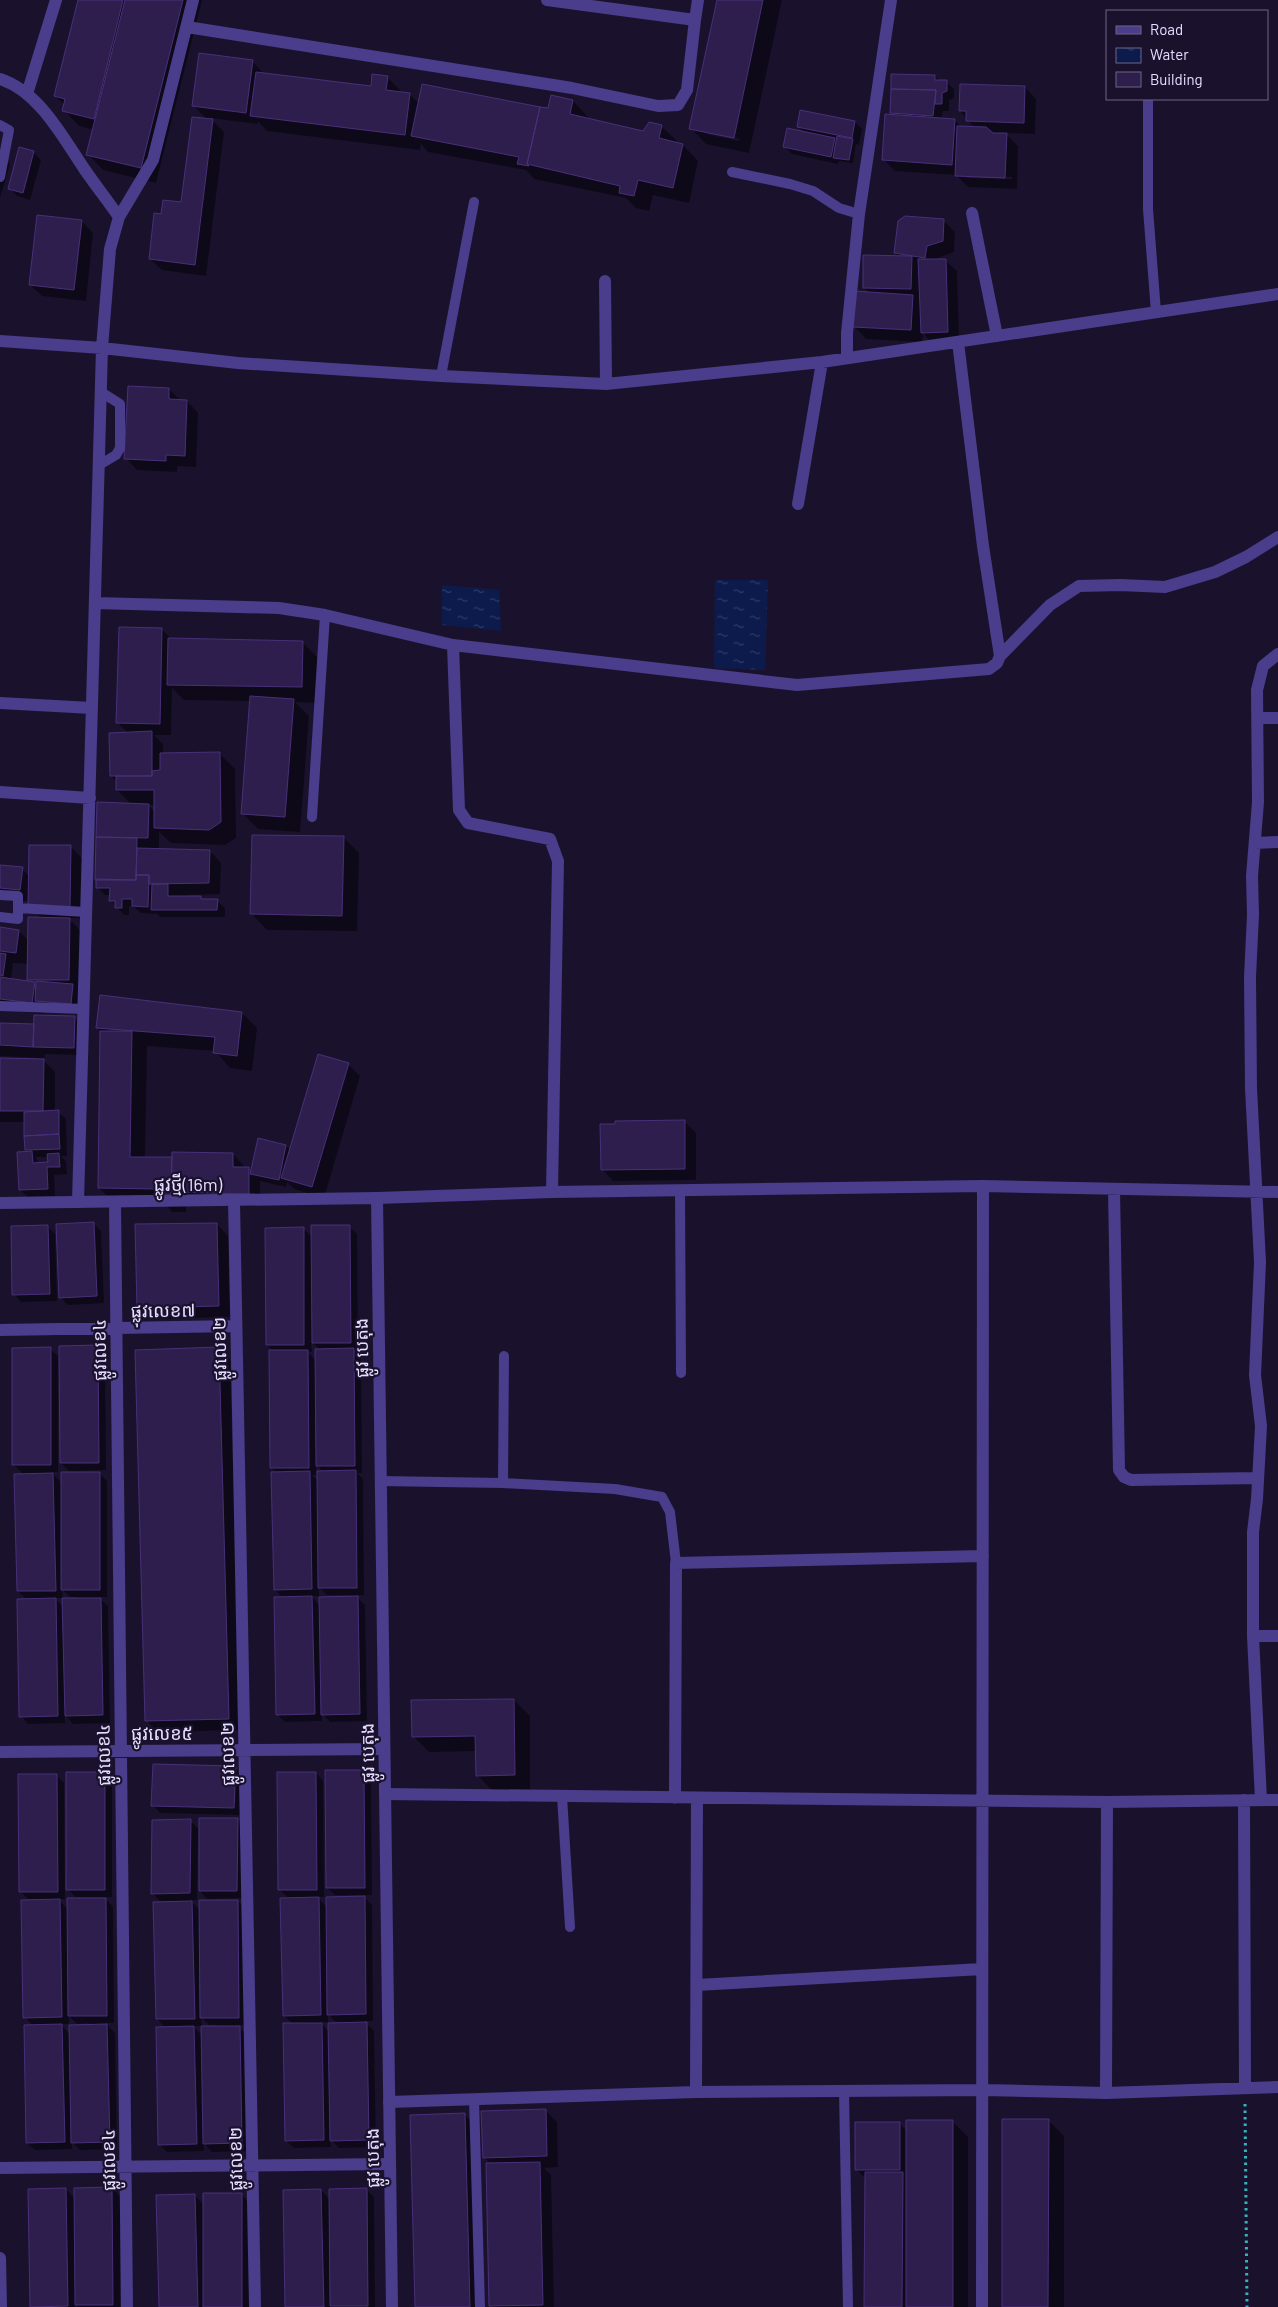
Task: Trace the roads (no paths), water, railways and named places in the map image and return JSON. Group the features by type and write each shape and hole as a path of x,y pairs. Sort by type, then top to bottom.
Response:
{"street":[{"path":"27,94 56,0"},
{"path":"78,1202 102,348 110,249 119,217 153,160 188,27 193,0"},
{"path":"547,0 694,20"},
{"path":"188,27 572,88 658,106 678,105 687,90 694,20 698,0"},
{"path":"847,356 847,333 859,214 891,0"},
{"path":"0,79 12,83 27,94 48,116 119,217"},
{"path":"972,213 997,336"},
{"path":"605,281 606,384"},
{"path":"0,341 102,348 238,363 606,384 822,362 847,356 958,342 1278,294"},
{"path":"958,342 983,546 1000,656"},
{"path":"798,504 822,362"},
{"path":"95,603 279,608 325,615 453,645 797,685 989,668 997,663 1000,656 1050,605 1079,586 1165,587 1214,572 1246,557 1278,537"},
{"path":"453,645 459,810 468,823 550,839 558,861 552,1192"},
{"path":"1261,1800 1253,1636 1253,1532 1261,1426 1255,1375 1260,1262 1255,1192 1250,977 1258,718 1256,690 1263,666 1278,654"},
{"path":"0,702 92,708"},
{"path":"1258,718 1278,718"},
{"path":"0,792 90,798"},
{"path":"1255,843 1278,842"},
{"path":"982,2307 983,1186"},
{"name":"ផ្លូវថ្មី(16m)","path":"0,1203 234,1201 552,1192 983,1186 1278,1192"},
{"path":"1114,1190 1119,1470 1124,1477 1131,1480 1258,1478"},
{"name":"ផ្លូវ បេតុង","path":"377,1198 392,2307"},
{"name":"ផ្លូវលេខ២","path":"234,1201 255,2307"},
{"name":"ផ្លូវលេខ៤","path":"115,1202 127,2307"},
{"name":"ផ្លុវលេខ៧","path":"0,1330 236,1326"},
{"path":"675,1798 676,1564 983,1556"},
{"path":"1253,1636 1278,1636"},
{"name":"ផ្លូវលេខ៥","path":"0,1752 384,1748"},
{"path":"385,1794 1107,1802 1278,1800"},
{"path":"696,2092 697,1798"},
{"path":"1244,1800 1245,2088"},
{"path":"1106,2093 1107,1802"},
{"path":"697,1985 982,1969"},
{"path":"389,2102 696,2092 982,2090 1106,2093 1278,2087"},
{"path":"0,2168 390,2164"},
{"path":"0,2258 0,2307"}],"lane":[{"path":"1148,100 1148,209 1156,312"},
{"path":"0,125 9,130 0,177"},
{"path":"732,172 790,184 813,191 839,208 859,214"},
{"path":"441,376 474,202"},
{"path":"99,465 116,455 120,448 120,404 101,392"},
{"path":"312,817 325,615"},
{"path":"0,895 18,896 18,919 0,917"},
{"path":"18,908 86,912"},
{"path":"0,1006 84,1009"},
{"path":"680,1191 681,1373"},
{"path":"503,1483 504,1356"},
{"path":"380,1481 503,1483 615,1489 662,1498 670,1512 676,1564"},
{"path":"562,1796 570,1927"},
{"path":"844,2091 848,2306"},
{"path":"474,2100 480,2307"}],"water":[{"path":"715,580 768,580 765,670 714,668"},
{"path":"442,585 499,590 501,631 442,625"}]}
